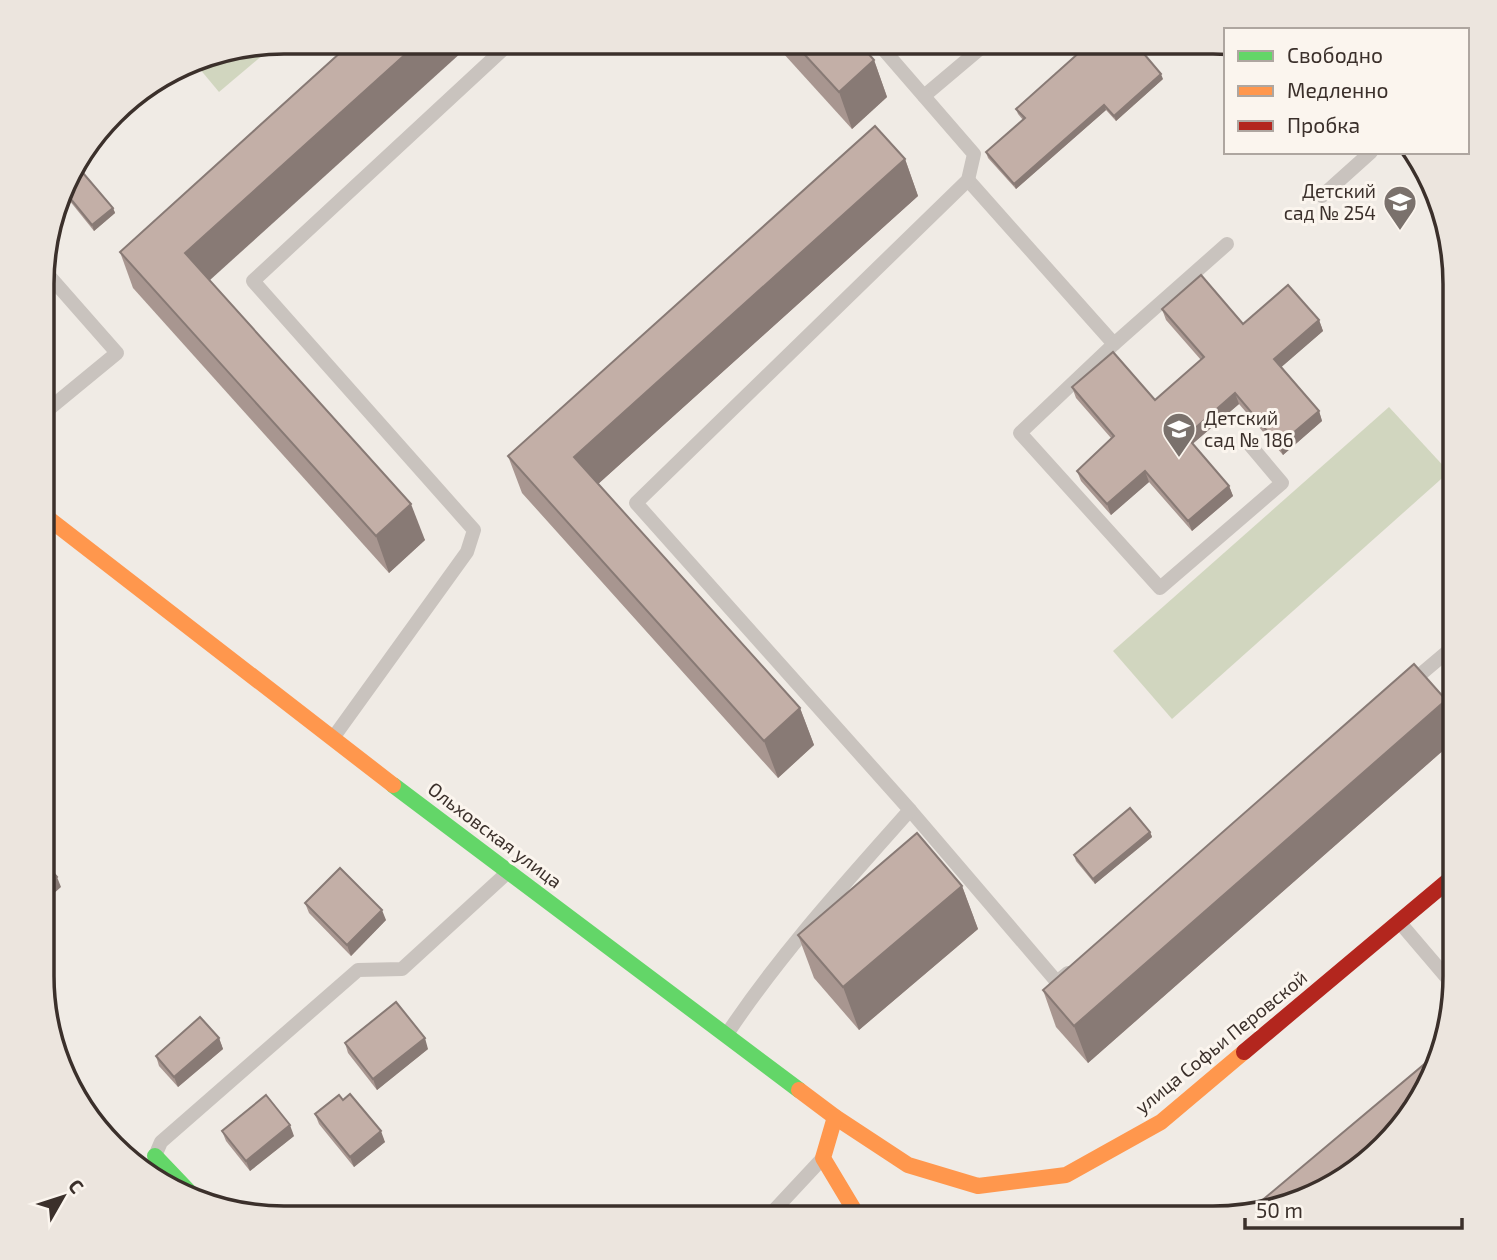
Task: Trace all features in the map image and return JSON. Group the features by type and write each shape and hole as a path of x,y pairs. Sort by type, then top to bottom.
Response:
{"street":[{"name":"Ольховская улица","path":"54,522 332,739 835,1117"},
{"name":"улица Софьи Перовской","path":"835,1117 908,1165 978,1186 1066,1175 1161,1122 1443,885"},
{"path":"835,1117 823,1158 851,1205"},
{"path":"155,1156 177,1179"}],"lane":[{"path":"332,739 467,552 474,530 253,281 498,54"},
{"path":"888,55 974,154 968,180 636,503 911,810 1057,982 1078,964"},
{"path":"924,96 973,55"},
{"path":"1322,196 1369,154"},
{"path":"968,180 1114,344"},
{"path":"1227,244 1114,344 1020,433 1160,588 1282,483 1250,445"},
{"path":"54,282 117,353 54,405"},
{"path":"1395,696 1443,659"},
{"path":"727,1034 754,994 829,900 911,810"},
{"path":"155,1156 161,1142 358,970 402,969 508,873"},
{"path":"1400,922 1443,973"},
{"path":"779,1205 823,1158"}],"green space":[{"path":"262,55 219,92 201,70 225,62"},
{"path":"1389,407 1442,465 1442,478 1172,719 1113,651"}],"building":[{"path":"339,54 406,54 185,253 411,504 376,536 120,252"},
{"path":"805,55 869,55 874,60 839,92"},
{"path":"1077,55 1145,55 1161,74 1114,116 1104,105 1014,184 986,152 1025,118 1016,109"},
{"path":"875,126 905,159 574,457 800,708 764,741 508,456"},
{"path":"83,173 113,208 92,225 71,199"},
{"path":"1201,275 1243,324 1288,285 1319,320 1274,359 1319,411 1279,445 1235,393 1186,436 1229,486 1188,521 1145,471 1107,504 1077,471 1114,436 1072,387 1113,352 1155,400 1204,357 1162,309"},
{"path":"1414,664 1443,696 1443,703 1074,1026 1043,990"},
{"path":"1130,808 1150,832 1093,879 1074,855"},
{"path":"917,833 962,886 843,987 798,935"},
{"path":"340,868 382,910 347,945 305,903"},
{"path":"396,1002 425,1038 373,1079 345,1043"},
{"path":"200,1017 219,1038 174,1077 156,1056"},
{"path":"1425,1063 1404,1103 1386,1127 1353,1158 1328,1175 1301,1188 1263,1200"},
{"path":"350,1094 381,1131 350,1157 315,1114 339,1095 343,1100"},
{"path":"266,1095 290,1125 246,1161 222,1131"}],"traffic: fast":[{"path":"393,785 799,1090"},
{"path":"155,1156 177,1179"}],"traffic: slow":[{"path":"54,523 393,785"},
{"path":"799,1090 908,1165 978,1186 1066,1175 1161,1122 1244,1052"},
{"path":"835,1117 823,1158 851,1205"}],"traffic: jam":[{"path":"1244,1052 1443,885"}],"place":[{"name":"Детский сад № 254","path":"1400,232"},
{"name":"Детский сад № 186","path":"1179,459"}]}
